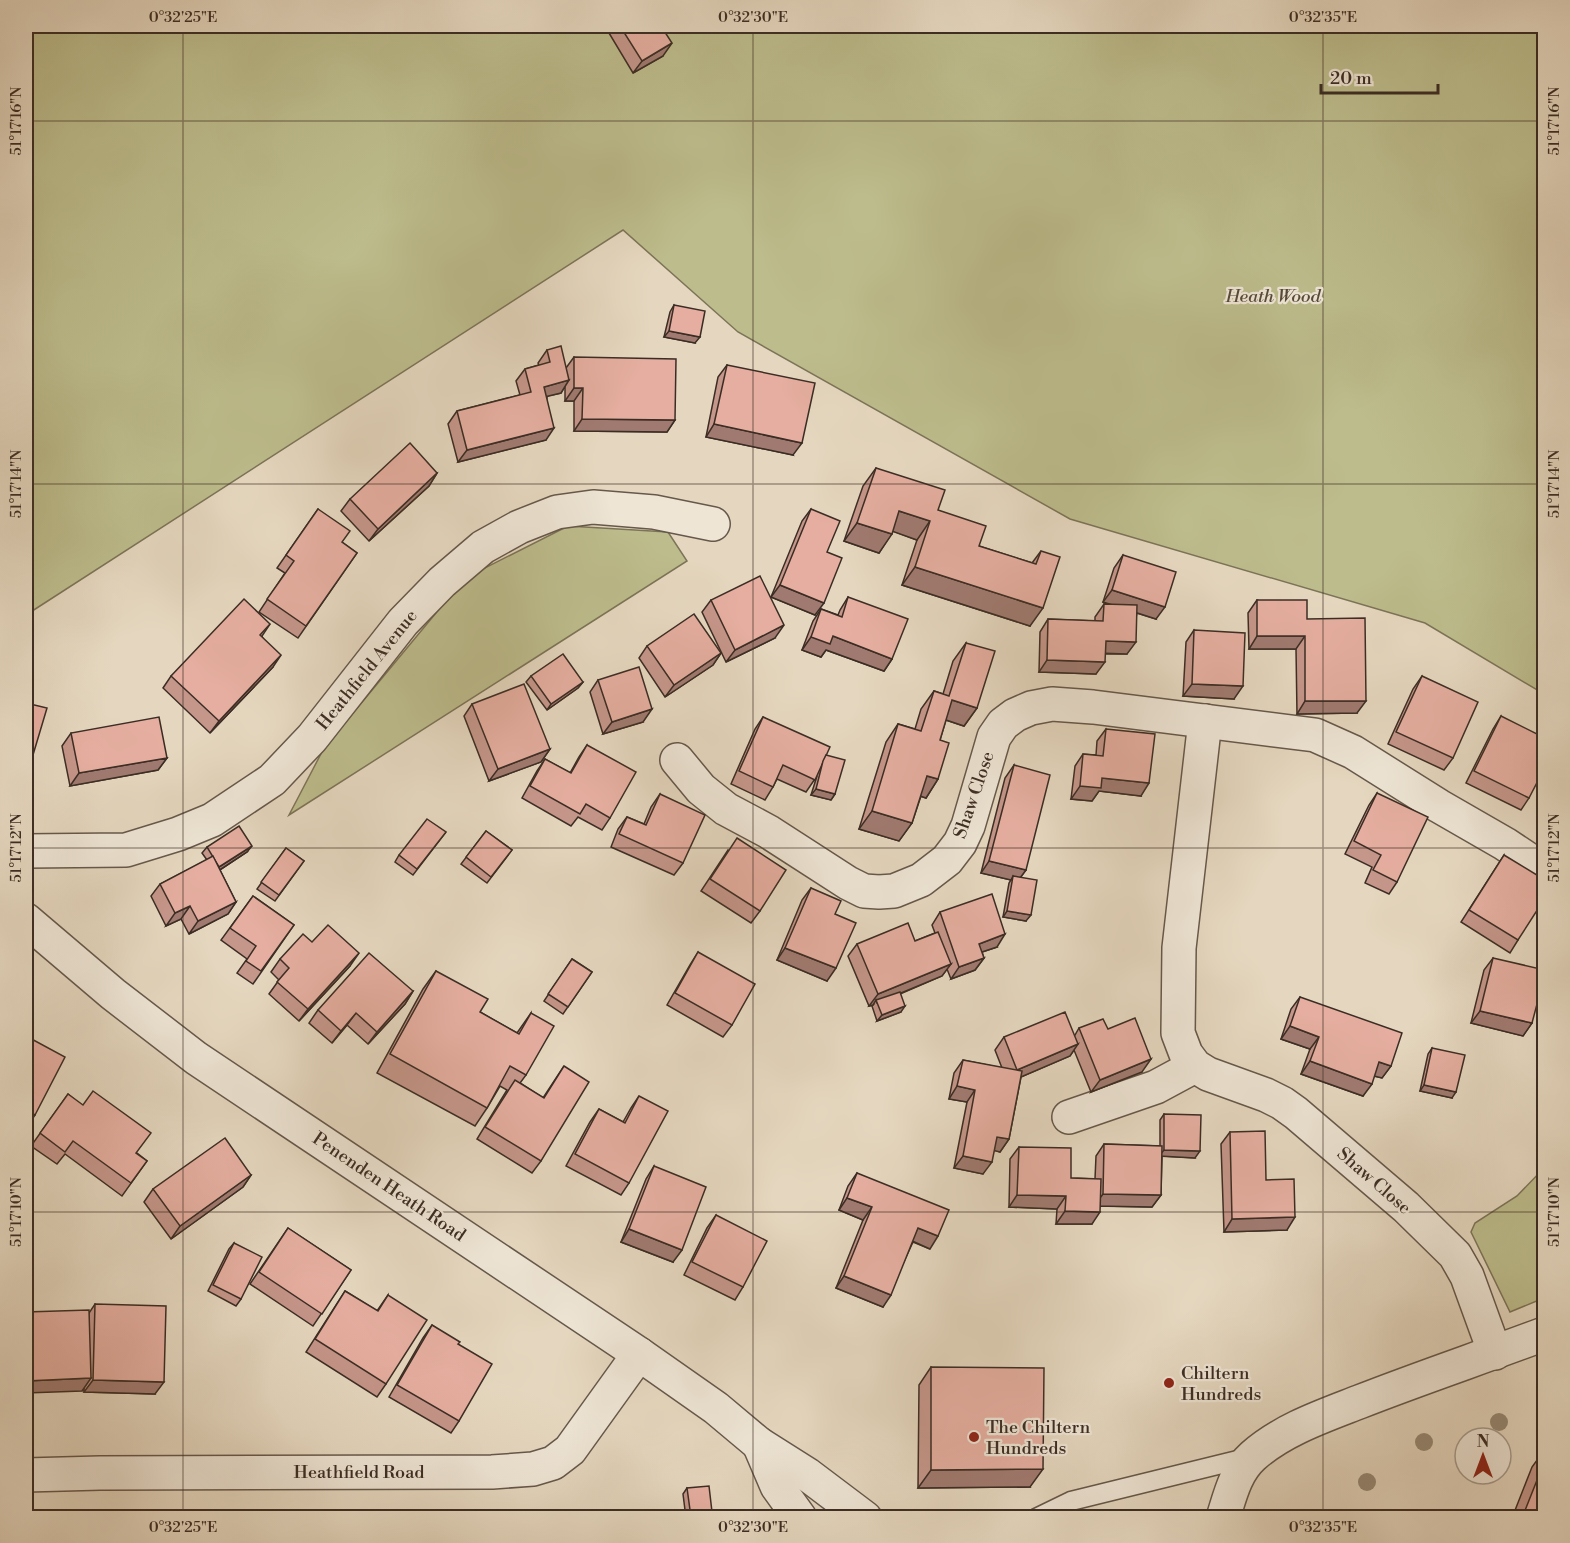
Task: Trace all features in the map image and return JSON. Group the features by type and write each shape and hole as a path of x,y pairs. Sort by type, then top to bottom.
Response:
{"street":[{"name":"Heathfield Avenue","path":"26,851 126,850 178,834 212,820 264,786 312,738 403,622 442,582 483,547 519,527 557,512 593,507 654,512 712,524"},
{"name":"Shaw Close","path":"677,760 701,789 726,809 769,832 864,891 894,891 921,880 946,860 960,843 975,803 994,737 1003,724 1015,715 1045,705 1065,704 1315,735 1353,752 1545,870"},
{"path":"1069,1117 1156,1087 1195,1066 1180,1043 1177,1016 1180,938 1205,721"},
{"name":"Penenden Heath Road","path":"26,920 113,994 196,1058 639,1354 716,1408 759,1444 808,1475 865,1518"},
{"name":"Shaw Close","path":"1195,1066 1208,1074 1247,1087 1282,1103 1445,1244 1455,1255 1467,1276 1495,1353"},
{"path":"1223,1518 1234,1481 1252,1457 1280,1437 1320,1417 1545,1334"},
{"name":"Heathfield Road","path":"26,1475 492,1472 533,1469 553,1463 570,1450 639,1354"},
{"name":"Penenden Heath Road","path":"759,1444 777,1486 800,1518"}],"lane":[{"path":"1036,1518 1071,1501 1252,1457"}],"green space":[{"name":"Heath Wood","path":"26,26 1544,26 1544,694 1425,623 1070,519 738,332 623,230 26,615"},
{"path":"568,526 668,532 687,561 289,815 324,748 465,578"},
{"path":"1544,1168 1544,1298 1510,1312 1471,1232 1475,1223 1517,1196"}],"building":[{"path":"620,26 661,26 672,43 642,61"},
{"path":"674,305 705,311 700,337 669,331"},
{"path":"561,346 569,380 544,387 554,428 467,450 457,411 531,392 525,369 550,362 547,350"},
{"path":"574,357 676,359 675,420 582,419 583,388 574,388"},
{"path":"727,365 815,383 802,443 714,424"},
{"path":"410,443 437,473 378,529 350,499"},
{"path":"876,468 945,490 938,510 986,526 979,546 1036,564 1041,551 1060,557 1043,608 915,567 930,521 899,511 892,534 857,523"},
{"path":"318,509 350,531 342,542 357,553 306,626 267,599 294,561 286,555"},
{"path":"811,509 840,521 827,552 842,558 824,603 780,585"},
{"path":"1123,555 1176,572 1165,607 1112,590"},
{"path":"760,576 784,625 735,650 711,600"},
{"path":"848,597 908,619 892,659 833,636 830,644 811,637 821,609 842,617"},
{"path":"244,599 270,624 260,635 281,655 219,721 171,676"},
{"path":"1257,600 1307,600 1307,619 1365,618 1366,701 1305,701 1305,636 1257,636"},
{"path":"1104,604 1137,605 1136,642 1106,641 1105,662 1047,660 1048,619 1103,621"},
{"path":"694,614 721,653 674,685 647,646"},
{"path":"1194,630 1245,633 1243,686 1192,684"},
{"path":"966,643 995,651 977,708 952,700 940,740 949,743 938,779 927,776 912,823 872,811 898,724 921,731 934,691 949,696"},
{"path":"563,654 583,682 551,704 531,676"},
{"path":"639,667 652,709 612,722 598,680"},
{"path":"1422,676 1478,702 1453,758 1396,732"},
{"path":"524,684 550,749 498,769 472,704"},
{"path":"26,703 47,708 30,765 26,764"},
{"path":"1501,716 1545,738 1545,767 1529,798 1474,771"},
{"path":"159,717 167,758 79,773 71,733"},
{"path":"763,717 830,747 815,780 783,765 773,787 739,771"},
{"path":"1106,729 1155,734 1149,783 1102,778 1101,788 1080,786 1083,754 1103,756"},
{"path":"587,745 636,772 610,818 586,804 580,814 530,786 545,759 571,773"},
{"path":"826,755 845,760 835,794 816,789"},
{"path":"1014,765 1050,775 1026,870 989,861"},
{"path":"1377,793 1428,817 1397,882 1373,870 1381,855 1354,841"},
{"path":"660,794 705,815 683,863 619,834 627,817 646,825"},
{"path":"427,819 446,832 417,869 399,855"},
{"path":"239,826 252,846 219,867 207,847"},
{"path":"486,831 512,850 491,877 466,857"},
{"path":"737,838 786,870 760,911 710,879"},
{"path":"286,848 304,861 279,895 261,882"},
{"path":"1504,855 1545,880 1545,898 1518,940 1469,910"},
{"path":"213,856 236,902 198,921 190,906 175,913 160,884"},
{"path":"1013,876 1037,880 1031,915 1007,911"},
{"path":"811,888 841,901 835,914 856,923 836,968 785,948"},
{"path":"992,894 1005,934 979,944 984,958 959,967 940,912"},
{"path":"253,896 294,925 261,971 246,961 256,946 230,928"},
{"path":"908,923 915,941 938,932 951,964 878,994 857,944"},
{"path":"328,925 359,953 308,1009 277,982 289,968 280,959 303,934 312,942"},
{"path":"698,952 755,984 732,1025 675,993"},
{"path":"369,953 413,991 377,1032 356,1013 341,1031 318,1010"},
{"path":"1493,958 1545,970 1532,1023 1480,1011"},
{"path":"572,959 592,972 568,1007 548,994"},
{"path":"436,971 488,999 480,1012 519,1034 531,1013 554,1026 526,1075 510,1066 487,1108 390,1054"},
{"path":"900,992 905,1006 882,1015 876,1000"},
{"path":"1300,997 1402,1033 1391,1066 1379,1062 1372,1084 1310,1061 1319,1037 1290,1026"},
{"path":"1065,1012 1078,1044 1017,1070 1004,1037"},
{"path":"1135,1018 1151,1059 1100,1080 1079,1028 1103,1019 1108,1029"},
{"path":"26,1036 65,1057 35,1115 26,1110"},
{"path":"1432,1048 1465,1055 1456,1092 1424,1085"},
{"path":"963,1060 1022,1071 1009,1139 997,1137 992,1162 963,1156 975,1090 957,1086"},
{"path":"564,1066 589,1082 541,1161 485,1127 515,1080 544,1098"},
{"path":"93,1091 151,1133 136,1153 147,1161 131,1183 73,1141 65,1152 40,1133 68,1094 83,1105"},
{"path":"639,1096 668,1111 629,1183 575,1154 599,1109 625,1123"},
{"path":"1164,1114 1201,1115 1200,1151 1164,1150"},
{"path":"1265,1131 1266,1180 1294,1179 1295,1217 1232,1219 1230,1132"},
{"path":"225,1138 251,1175 180,1226 153,1189"},
{"path":"1104,1144 1162,1146 1161,1195 1103,1194"},
{"path":"1019,1147 1071,1148 1071,1178 1101,1179 1100,1212 1065,1211 1066,1196 1017,1195"},
{"path":"654,1166 706,1187 682,1250 629,1229"},
{"path":"857,1173 949,1210 938,1236 918,1228 891,1295 844,1276 872,1207 847,1198"},
{"path":"716,1215 767,1241 743,1287 692,1262"},
{"path":"288,1228 351,1270 322,1314 259,1272"},
{"path":"234,1243 262,1257 241,1299 213,1285"},
{"path":"345,1291 378,1311 388,1295 427,1320 386,1384 315,1339"},
{"path":"95,1304 166,1306 164,1382 93,1380"},
{"path":"89,1310 91,1378 26,1381 26,1312"},
{"path":"432,1325 492,1364 459,1421 397,1385"},
{"name":"The Chiltern Hundreds","path":"931,1367 1044,1368 1043,1469 931,1470"},
{"path":"1545,1460 1545,1518 1522,1518"},
{"path":"709,1486 712,1512 691,1517 687,1488"},
{"path":"717,1511 719,1518 688,1518"},
{"path":"191,1513 216,1518 191,1518"}],"place":[{"name":"Chiltern Hundreds","path":"1169,1383"},
{"name":"The Chiltern Hundreds","path":"974,1437"}]}
